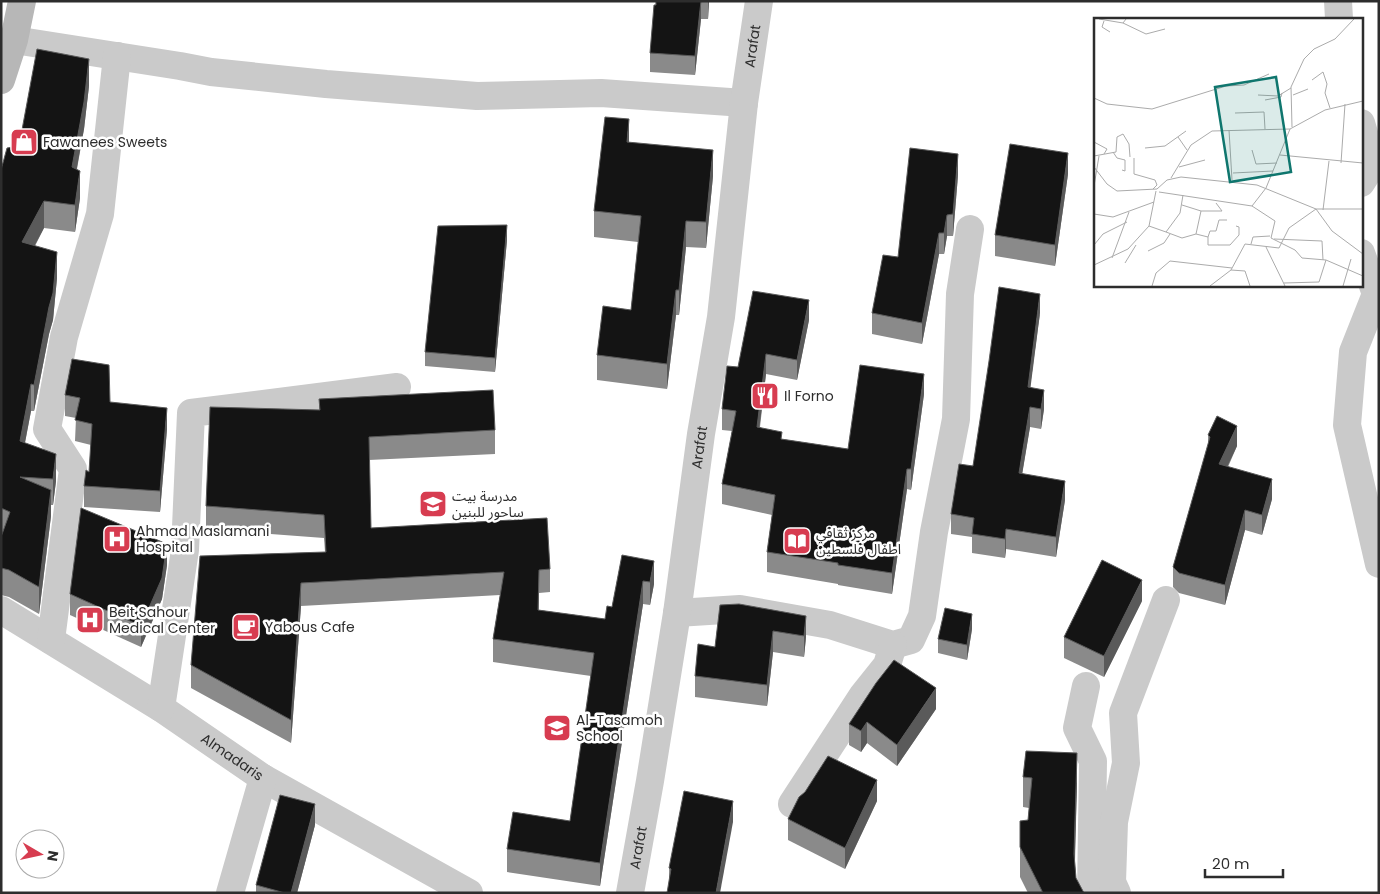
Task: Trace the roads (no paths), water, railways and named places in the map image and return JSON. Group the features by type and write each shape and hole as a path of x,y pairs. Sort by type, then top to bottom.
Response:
{"main road":[{"path":"1,80 14,40 22,1"}],"street":[{"name":"Arafat","path":"630,893 677,613 701,434 721,318 744,103 758,1"},
{"path":"1338,1 1339,18"},
{"path":"14,40 211,72 326,84 477,96 601,93 744,103"},
{"path":"51,640 73,469 47,429 64,337 100,214 117,56"},
{"path":"1362,126 1373,164 1362,181"},
{"path":"677,613 740,609 830,625 893,645 911,640 922,616 934,532 956,419 960,294 970,229"},
{"path":"1362,256 1376,294 1353,352 1347,425 1379,564"},
{"path":"161,708 184,550 191,413 397,387"},
{"path":"1117,893 1112,882 1114,822 1126,762 1123,713 1166,600"},
{"name":"Almadaris","path":"1,610 161,708 263,778 469,893"},
{"path":"792,804 864,695 887,665 893,645"},
{"path":"1086,686 1078,728 1093,761 1091,893"},
{"path":"230,893 263,778"}],"place":[{"name":"Fawanees Sweets","path":"24,142"},
{"name":"Il Forno","path":"765,396"},
{"name":"مدرسة بيت ساحور للبنين","path":"433,504"},
{"name":"Ahmad Maslamani Hospital","path":"117,539"},
{"name":"مركز ثقافي اطفال فلسطين","path":"797,541"},
{"name":"Beit Sahour Medical Center","path":"90,620"},
{"name":"Yabous Cafe","path":"246,627"},
{"name":"Al-Tasamoh School","path":"557,728"}]}
